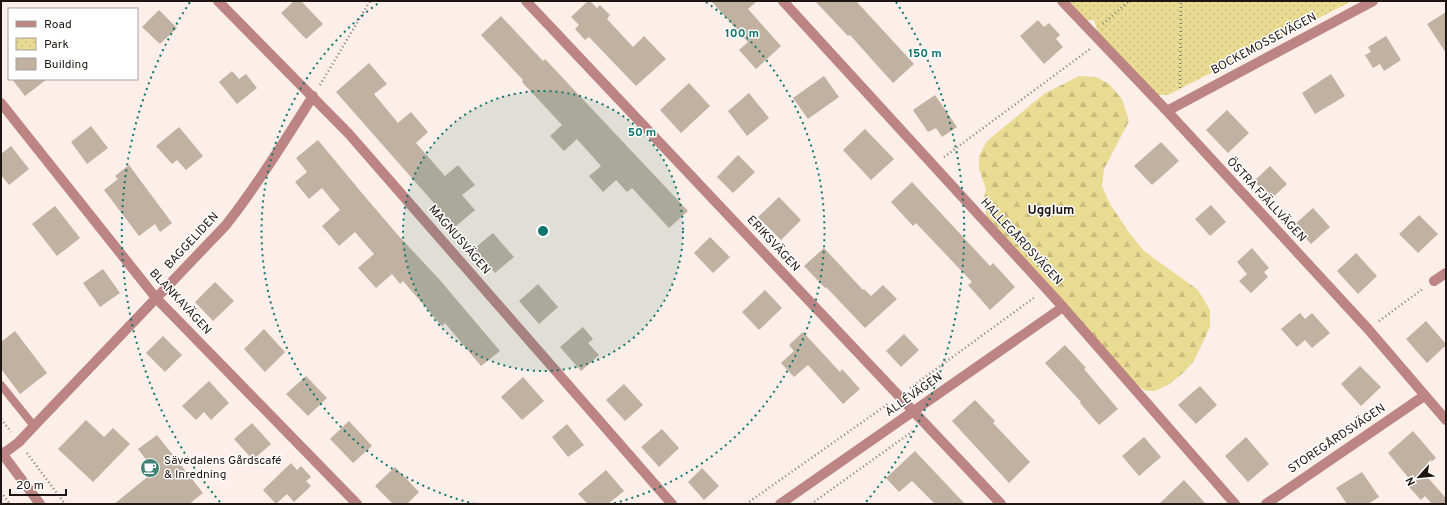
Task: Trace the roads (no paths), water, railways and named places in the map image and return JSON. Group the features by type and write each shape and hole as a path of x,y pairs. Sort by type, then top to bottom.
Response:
{"street":[{"name":"MAGNUSVÄGEN","path":"218,1 349,134 672,504"},
{"name":"ERIKSVÄGEN","path":"526,1 1001,504"},
{"name":"HALLEGÅRDSVÄGEN","path":"783,1 1063,307 1235,504"},
{"name":"ÖSTRA FJÄLLVÄGEN","path":"1062,1 1368,329 1446,420"},
{"name":"BOCKEMOSSEVÄGEN","path":"1167,112 1179,104 1373,1"},
{"name":"BAGGELIDEN","path":"2,453 18,442 34,426 226,225 250,194 313,96"},
{"name":"BLANKAVÄGEN","path":"1,103 156,298 357,504"},
{"path":"1434,281 1446,273"},
{"name":"ALLÉVÄGEN","path":"780,504 1063,307"},
{"name":"STOREGÅRDSVÄGEN","path":"1266,504 1424,396"},
{"path":"2,453 40,504"}],"lane":[{"path":"1,385 34,426"}],"place":[{"name":"Sävedalens Gårdscafé & Inredning","path":"150,468"}],"district":[{"name":"Ugglum","path":"1051,211"}]}
